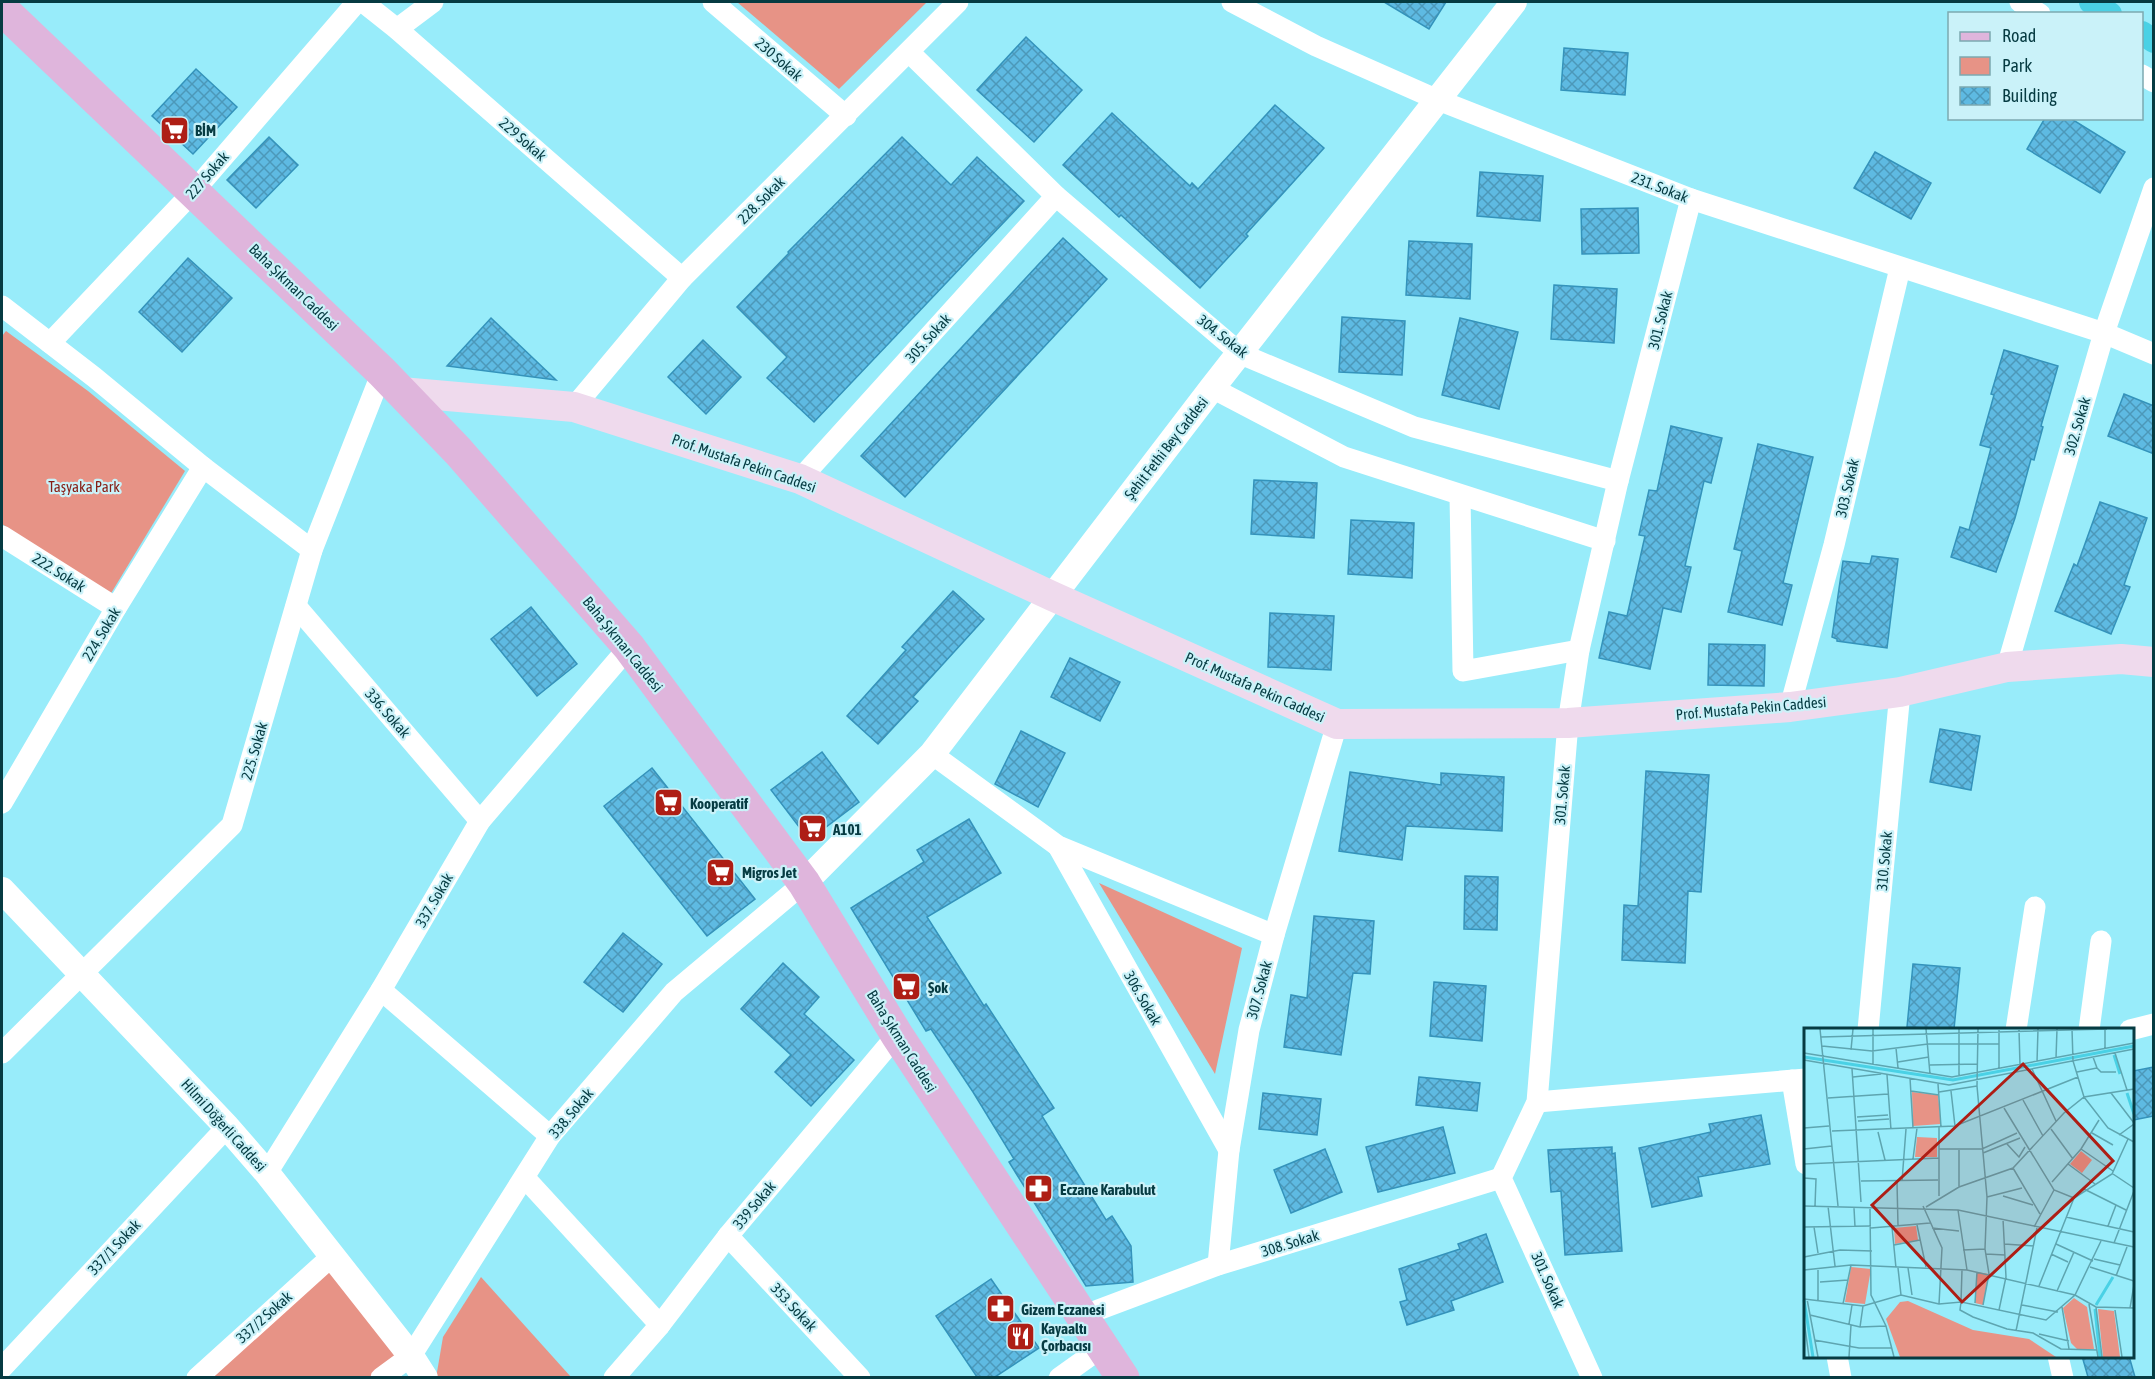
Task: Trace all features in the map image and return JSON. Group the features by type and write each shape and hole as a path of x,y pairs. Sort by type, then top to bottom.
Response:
{"main road":[{"name":"Baha Şıkman Caddesi","path":"2,9 194,190 391,382 458,451 629,647 804,883 897,1035 1101,1348 1123,1377"},
{"name":"Prof. Mustafa Pekin Caddesi","path":"391,382 574,407 800,479 1052,596 1337,724 1569,723 1790,707 1900,692 2007,667 2121,659 2154,662"}],"street":[{"name":"227 Sokak","path":"50,343 194,190 357,2"},
{"name":"229 Sokak","path":"363,2 397,29 682,278"},
{"path":"397,29 433,2"},
{"name":"230 Sokak","path":"713,2 846,116"},
{"name":"228. Sokak","path":"574,407 682,278 958,2"},
{"name":"231. Sokak","path":"1232,2 1316,46 1438,100 1692,199 2104,333 2154,354"},
{"name":"Şehit Fethi Bey Caddesi","path":"804,883 932,754 1212,388 1241,354 1514,2"},
{"path":"2020,2 2037,12"},
{"name":"304. Sokak","path":"909,52 1056,196 1241,354 1414,427 1618,482"},
{"name":"302. Sokak","path":"2007,667 2104,333 2154,188"},
{"name":"305. Sokak","path":"800,479 1056,196"},
{"name":"301. Sokak","path":"1592,1377 1501,1178 1537,1102 1569,723 1579,650 1618,482 1692,199"},
{"name":"303. Sokak","path":"1790,707 1834,545 1900,268"},
{"path":"3,310 50,343 203,467 312,550"},
{"name":"225. Sokak","path":"2,1053 232,825 312,550 391,382"},
{"path":"1212,388 1344,457 1605,541"},
{"name":"224. Sokak","path":"2,803 116,608 203,467"},
{"path":"1460,495 1463,671 1579,650"},
{"name":"222. Sokak","path":"2,536 116,608"},
{"name":"336. Sokak","path":"296,606 480,821"},
{"name":"337. Sokak","path":"267,1173 381,990 480,821 629,647"},
{"name":"310. Sokak","path":"1868,1028 1900,692"},
{"name":"307. Sokak","path":"1218,1265 1229,1150 1249,1030 1274,935 1337,724"},
{"path":"932,754 1058,846 1274,935"},
{"name":"306. Sokak","path":"1058,846 1229,1150"},
{"name":"338. Sokak","path":"381,1377 411,1356 550,1136 674,992 804,883"},
{"name":"Hilmi Döğerli Caddesi","path":"2,890 82,972 267,1173 425,1377"},
{"path":"2016,1028 2035,907"},
{"path":"2089,1028 2101,940"},
{"path":"381,990 550,1136"},
{"path":"2134,1028 2154,1024"},
{"name":"339 Sokak","path":"614,1377 660,1325 728,1236 897,1035"},
{"path":"1537,1102 1798,1079 1804,1143"},
{"name":"337/1 Sokak","path":"2,1368 227,1127"},
{"path":"525,1178 660,1325"},
{"name":"308. Sokak","path":"1082,1316 1218,1265 1501,1178"},
{"name":"353. Sokak","path":"728,1236 860,1377"},
{"name":"337/2 Sokak","path":"198,1377 331,1257"},
{"path":"1059,1377 1101,1348"},
{"path":"1837,1358 1841,1377"},
{"path":"2058,1358 2063,1377"}],"green space":[{"path":"737,2 927,2 839,89"},
{"name":"Taşyaka Park","path":"6,331 88,391 185,471 110,595 2,524 2,336"},
{"path":"1099,883 1242,948 1215,1074"},
{"path":"331,1257 411,1356 381,1377 198,1378"},
{"path":"481,1277 571,1377 436,1378 443,1337"}],"building":[{"path":"1384,2 1446,2 1429,29"},
{"path":"1026,37 1082,90 1034,142 977,90"},
{"path":"1564,48 1628,53 1625,95 1561,90"},
{"path":"196,69 237,107 193,154 152,116"},
{"path":"1275,105 1324,148 1200,288 1063,165 1112,113 1190,186 1192,183 1198,189"},
{"path":"2044,120 2073,120 2125,152 2100,193 2027,149"},
{"path":"269,137 298,165 256,208 227,180"},
{"path":"902,137 951,185 977,157 1024,201 814,422 767,378 787,357 737,307"},
{"path":"1875,152 1931,183 1911,219 1854,188"},
{"path":"1480,172 1543,176 1540,221 1477,216"},
{"path":"1638,208 1639,253 1582,254 1581,209"},
{"path":"1063,238 1107,279 905,497 861,456"},
{"path":"1409,241 1472,244 1470,299 1406,295"},
{"path":"188,258 232,298 182,352 139,312"},
{"path":"1554,285 1617,289 1614,343 1551,339"},
{"path":"1342,317 1405,321 1402,375 1339,372"},
{"path":"491,318 556,380 447,366"},
{"path":"1460,318 1518,332 1499,409 1442,395"},
{"path":"703,340 741,377 706,414 668,377"},
{"path":"2004,350 2058,366 2034,460 2031,459 2015,518 1996,572 1951,557 1960,527 1969,530 1991,448 1980,445 1994,395 1991,394"},
{"path":"2124,394 2154,406 2154,454 2108,436"},
{"path":"1671,426 1722,438 1711,483 1704,481 1685,566 1691,567 1681,612 1663,608 1650,669 1599,658 1609,612 1627,616 1645,536 1639,535 1649,490 1657,491"},
{"path":"1758,444 1813,457 1783,583 1792,585 1782,625 1728,612 1742,551 1734,549"},
{"path":"1254,480 1317,483 1314,538 1251,534"},
{"path":"2100,502 2147,518 2124,585 2130,587 2111,634 2055,611 2074,564 2077,566"},
{"path":"1351,520 1414,523 1412,578 1348,574"},
{"path":"1872,556 1898,559 1887,648 1837,641 1832,637 1843,561 1870,564"},
{"path":"953,591 984,619 913,697 918,701 878,744 847,716 906,650 902,647"},
{"path":"531,607 577,664 537,696 491,639"},
{"path":"1270,613 1334,616 1331,670 1268,667"},
{"path":"1709,644 1765,645 1764,686 1708,685"},
{"path":"1070,658 1120,682 1100,721 1051,697"},
{"path":"1940,729 1980,736 1971,790 1930,782"},
{"path":"1021,731 1065,753 1038,807 995,784"},
{"path":"822,752 859,802 809,840 771,790"},
{"path":"652,768 755,899 707,936 604,806"},
{"path":"1646,771 1709,775 1701,892 1688,891 1685,963 1622,960 1624,905 1638,906"},
{"path":"1350,772 1441,785 1441,773 1504,777 1502,831 1406,826 1402,860 1339,851"},
{"path":"969,819 1001,873 927,917 984,1006 986,1004 1054,1108 1042,1116 1106,1220 1112,1216 1131,1246 1133,1282 1086,1286 1009,1162 1014,1159 973,1092 931,1029 926,1031 851,908 924,862 917,850"},
{"path":"1465,876 1498,877 1497,930 1464,929"},
{"path":"1314,916 1374,921 1370,974 1353,973 1341,1055 1284,1047 1291,995 1307,998"},
{"path":"623,933 662,964 623,1012 584,982"},
{"path":"783,963 819,997 804,1014 854,1060 811,1106 775,1072 791,1055 741,1009"},
{"path":"1913,964 1960,968 1954,1028 1907,1027"},
{"path":"1434,982 1486,986 1482,1041 1430,1036"},
{"path":"2154,1067 2154,1116 2134,1120 2134,1071"},
{"path":"1419,1077 1480,1083 1477,1111 1416,1105"},
{"path":"1263,1093 1321,1099 1317,1135 1259,1129"},
{"path":"1761,1115 1770,1164 1698,1177 1702,1196 1652,1207 1639,1148 1711,1132 1709,1124"},
{"path":"1443,1127 1455,1173 1378,1192 1366,1147"},
{"path":"1612,1147 1612,1154 1615,1153 1622,1251 1565,1255 1561,1191 1551,1192 1548,1150"},
{"path":"1325,1149 1342,1192 1291,1213 1274,1170"},
{"path":"1486,1234 1503,1282 1451,1301 1454,1310 1407,1325 1400,1302 1407,1300 1399,1269 1460,1249 1458,1244"},
{"path":"991,1279 1039,1348 995,1377 977,1377 936,1316"},
{"path":"2083,1358 2130,1358 2135,1377 2088,1377"}],"waterway":[{"path":"2091,2 2107,12"},
{"path":"2143,34 2154,41"}],"place":[{"name":"BİM","path":"174,130"},
{"name":"Kooperatif","path":"669,803"},
{"name":"A101","path":"812,829"},
{"name":"Migros Jet","path":"721,872"},
{"name":"Şok","path":"907,987"},
{"name":"Eczane Karabulut","path":"1039,1189"},
{"name":"Gizem Eczanesi","path":"1000,1309"},
{"name":"Kayaaltı Çorbacısı","path":"1020,1337"}]}
